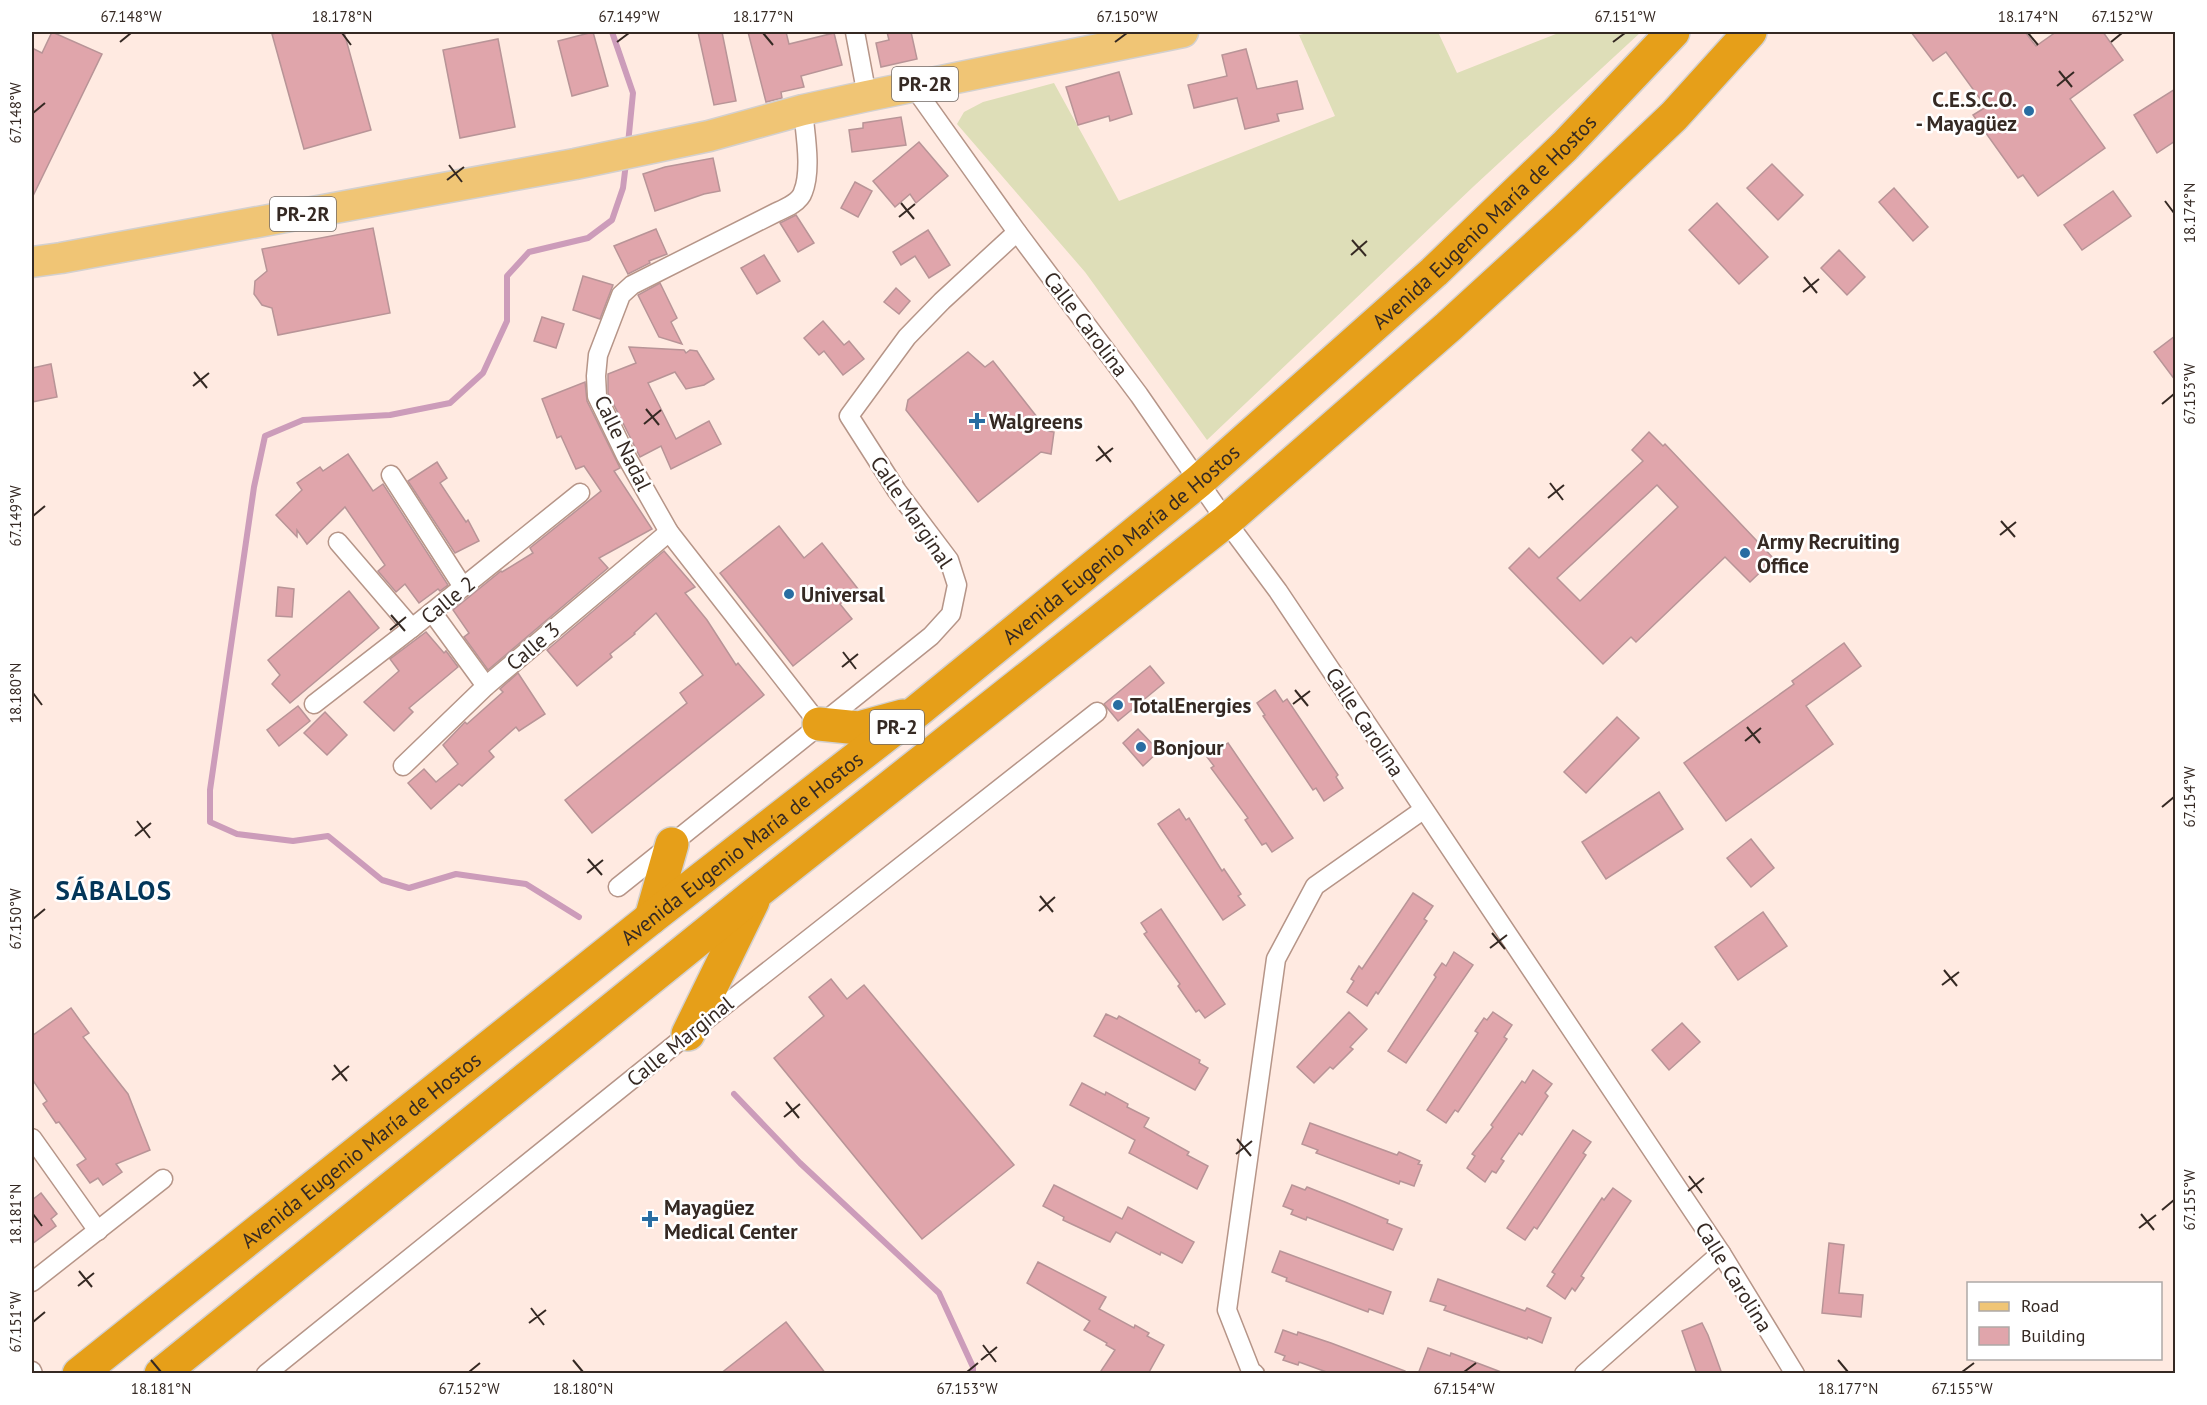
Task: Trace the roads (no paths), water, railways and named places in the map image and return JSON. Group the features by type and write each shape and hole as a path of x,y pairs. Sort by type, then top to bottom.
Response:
{"highway":[{"name":"Avenida Eugenio María de Hostos","path":"79,1374 651,918 916,712 1199,481 1434,272 1565,146 1673,32"},
{"name":"Avenida Eugenio María de Hostos","path":"161,1374 756,893 1226,521 1448,327 1567,218 1674,116 1750,32"},
{"path":"819,724 859,728 916,712"},
{"path":"651,918 672,844"},
{"path":"688,1034 756,893"}],"main road":[{"name":"PR-2R","path":"32,262 575,164 669,145 803,110 913,86 1183,32"}],"street":[{"path":"855,32 867,96"},
{"name":"Calle Carolina","path":"913,86 1017,232 1139,395 1226,521 1278,591 1721,1253 1795,1374"},
{"name":"Calle Nadal","path":"803,110 808,160 803,193 792,204 632,285 621,295 598,356 596,376 597,396 626,456 669,532 819,724"},
{"name":"Calle Marginal","path":"618,887 931,636 951,614 957,585 949,561 897,491 849,416 907,337 942,301 1017,232"},
{"path":"391,475 464,587"},
{"name":"Calle 2","path":"314,704 580,493"},
{"name":"Calle 3","path":"403,766 486,686 669,532"},
{"path":"338,543 412,628"},
{"path":"432,612 486,686"},
{"name":"Calle Marginal","path":"266,1374 688,1034 1097,712"},
{"path":"1256,1374 1251,1371 1227,1310 1276,959 1315,886 1423,810"},
{"path":"32,1138 98,1231"},
{"path":"32,1282 163,1179"},
{"path":"1584,1374 1721,1253"}],"waterway":[{"path":"612,32 633,93 628,144"},
{"path":"579,917 526,884 456,874 409,888 382,880 328,836 293,841 237,834 210,822 210,790 254,487 265,436 303,420 390,415 450,403 483,373 507,321 507,276 529,252 588,238 612,220 623,188 626,163"},
{"path":"734,1094 800,1163 939,1293 973,1367 973,1374"}],"place":[{"name":"C.E.S.C.O. - Mayagüez","path":"2029,111"},
{"name":"Walgreens","path":"977,421"},
{"name":"Army Recruiting Office","path":"1745,553"},
{"name":"Universal","path":"789,594"},
{"name":"TotalEnergies","path":"1118,705"},
{"name":"Bonjour","path":"1141,747"},
{"name":"Mayagüez Medical Center","path":"650,1219"}],"district":[{"name":"SÁBALOS","path":"114,890"}]}
